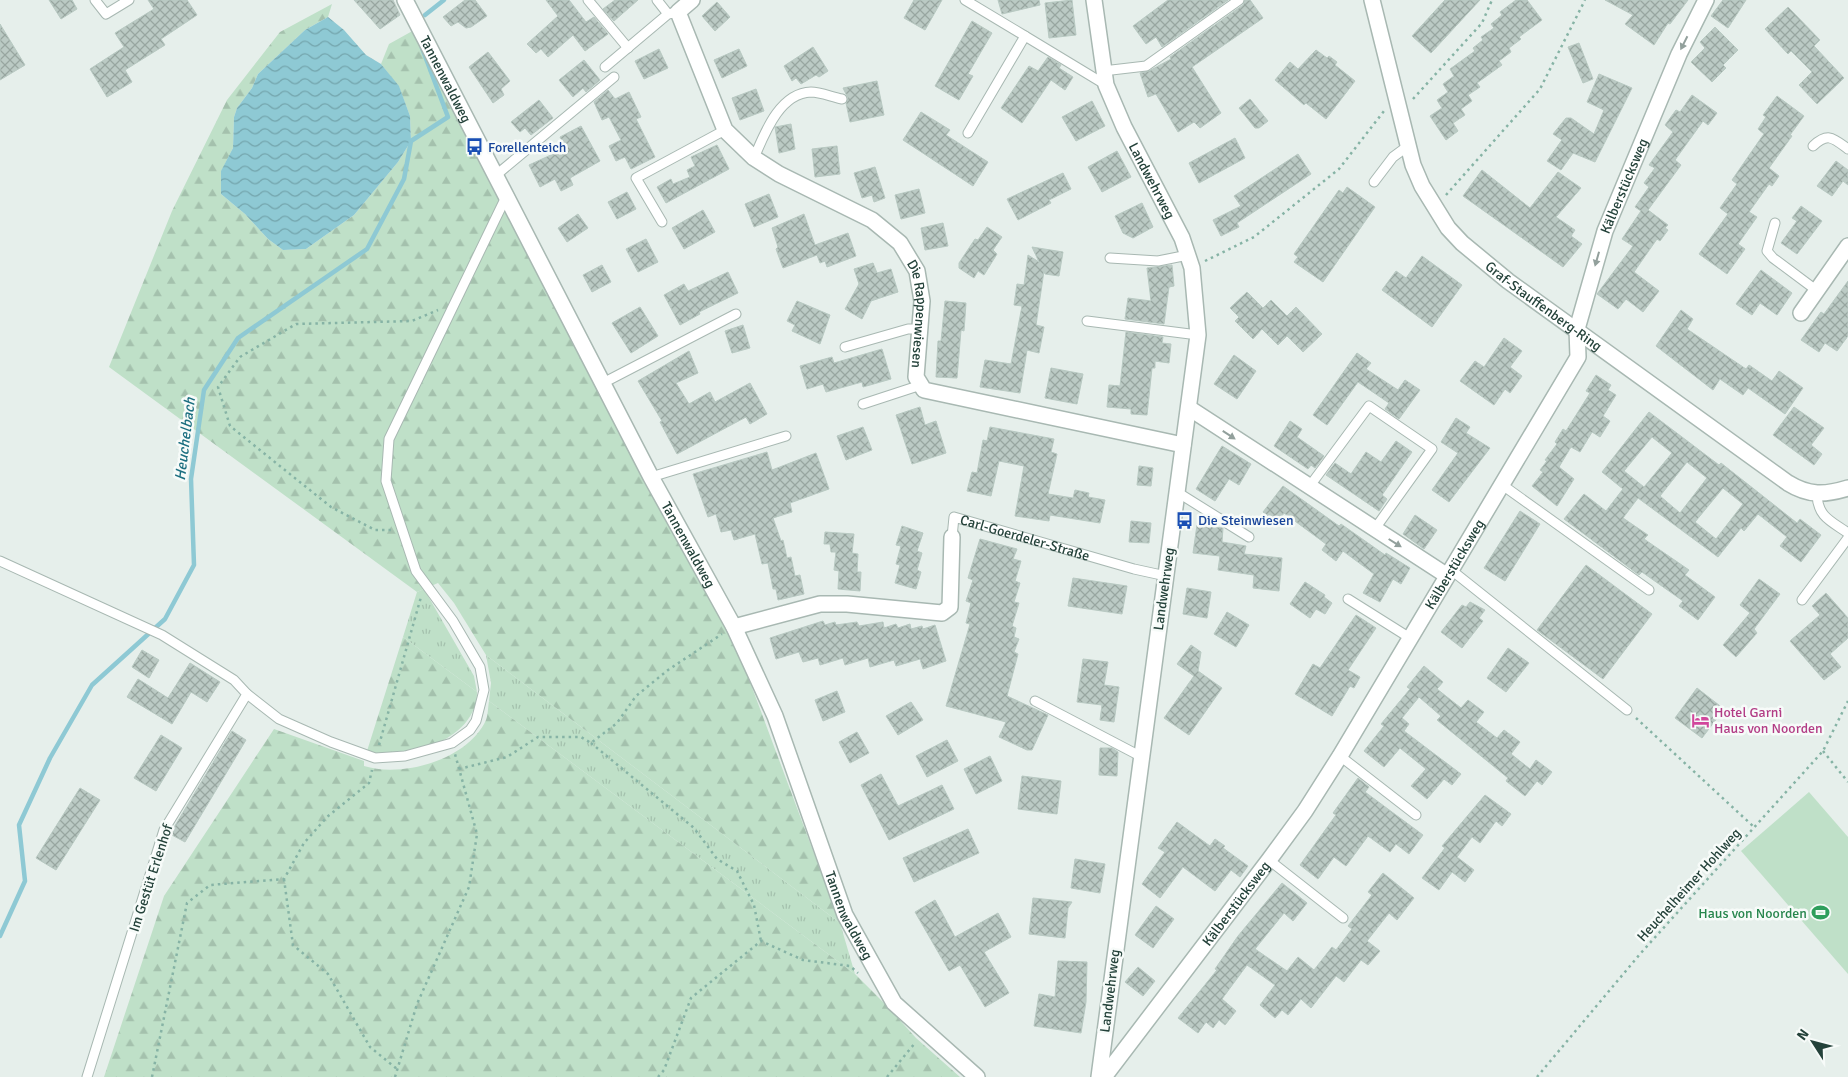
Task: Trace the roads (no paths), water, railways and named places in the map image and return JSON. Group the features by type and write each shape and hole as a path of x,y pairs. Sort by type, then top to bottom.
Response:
{"street":[{"name":"Tannenwaldweg","path":"405,0 651,477 734,627 775,716 845,915 894,1003 976,1077"},
{"path":"673,13 692,0"},
{"name":"Landwehrweg","path":"1094,0 1105,78 1124,127 1190,261 1198,335 1140,756 1099,1077"},
{"name":"Graf-Stauffenberg-Ring","path":"1372,0 1408,146 1422,186 1448,228 1462,243 1508,281 1788,483 1799,490 1816,495"},
{"name":"Kälberstücksweg","path":"1104,1077 1305,811 1340,756 1448,572 1578,357 1577,329 1605,232 1679,54 1706,0"},
{"name":"Die Rappenwiesen","path":"673,13 726,130 754,158 779,174 872,220 900,243 917,271 922,301 916,377 924,390 1183,445"},
{"path":"1801,313 1848,246"},
{"path":"1189,408 1374,530 1448,572"},
{"path":"1816,495 1848,488"},
{"name":"Carl-Goerdeler-Straße","path":"734,627 820,604 847,604 942,614 950,608 952,538"}],"lane":[{"path":"95,0 106,14 129,0"},
{"path":"588,0 628,48"},
{"path":"605,67 673,13 657,0"},
{"path":"965,0 1025,36 1105,78 1146,66 1239,0"},
{"path":"968,134 1025,36"},
{"path":"495,176 614,77"},
{"path":"754,158 769,124 791,100 811,92 842,99"},
{"path":"662,222 636,178 726,130"},
{"path":"1813,146 1821,138 1827,137 1835,139 1848,149"},
{"path":"1374,182 1393,157 1408,146"},
{"path":"0,561 162,635 234,680 247,694 279,720 331,742 371,756 405,756 452,743 470,730 482,707 484,690 480,667 458,629 416,571 386,481 389,439 453,303 506,197"},
{"path":"1775,223 1767,251 1773,258 1816,290"},
{"path":"1110,258 1190,261"},
{"path":"603,383 736,314"},
{"path":"1087,321 1198,335"},
{"path":"845,348 908,329 920,329"},
{"path":"863,404 921,385"},
{"path":"1309,487 1369,406 1432,449 1374,530"},
{"path":"651,477 786,436"},
{"path":"1501,484 1648,590"},
{"path":"1177,492 1249,537"},
{"path":"1816,495 1818,507 1824,516 1848,533"},
{"name":"Carl-Goerdeler-Straße","path":"952,538 954,517 1124,566 1166,576"},
{"path":"1802,600 1848,538"},
{"path":"1448,572 1627,710"},
{"path":"1348,599 1410,638"},
{"name":"Im Gestüt Erlenhof","path":"87,1077 164,830 247,694"},
{"path":"1034,701 1140,756"},
{"path":"1340,756 1416,815"},
{"path":"1269,860 1343,918"}],"water":[{"path":"328,17 344,30 366,55 381,64 399,86 410,116 411,141 398,162 354,215 306,249 283,250 268,239 245,214 221,194 221,171 233,148 234,117 237,108 252,88 258,74 305,30"}],"waterway":[{"name":"Heuchelbach","path":"425,15 444,0"},
{"name":"Heuchelbach","path":"0,936 25,881 19,825 50,758 92,685 165,619 194,565 191,479 204,390 238,338 367,249 404,179 411,141 448,117 422,48"}],"place":[{"name":"Forellenteich","path":"474,147"},
{"name":"Die Steinwiesen","path":"1184,520"},
{"name":"Hotel Garni Haus von Noorden","path":"1700,720"},
{"name":"Haus von Noorden","path":"1821,913"}]}
